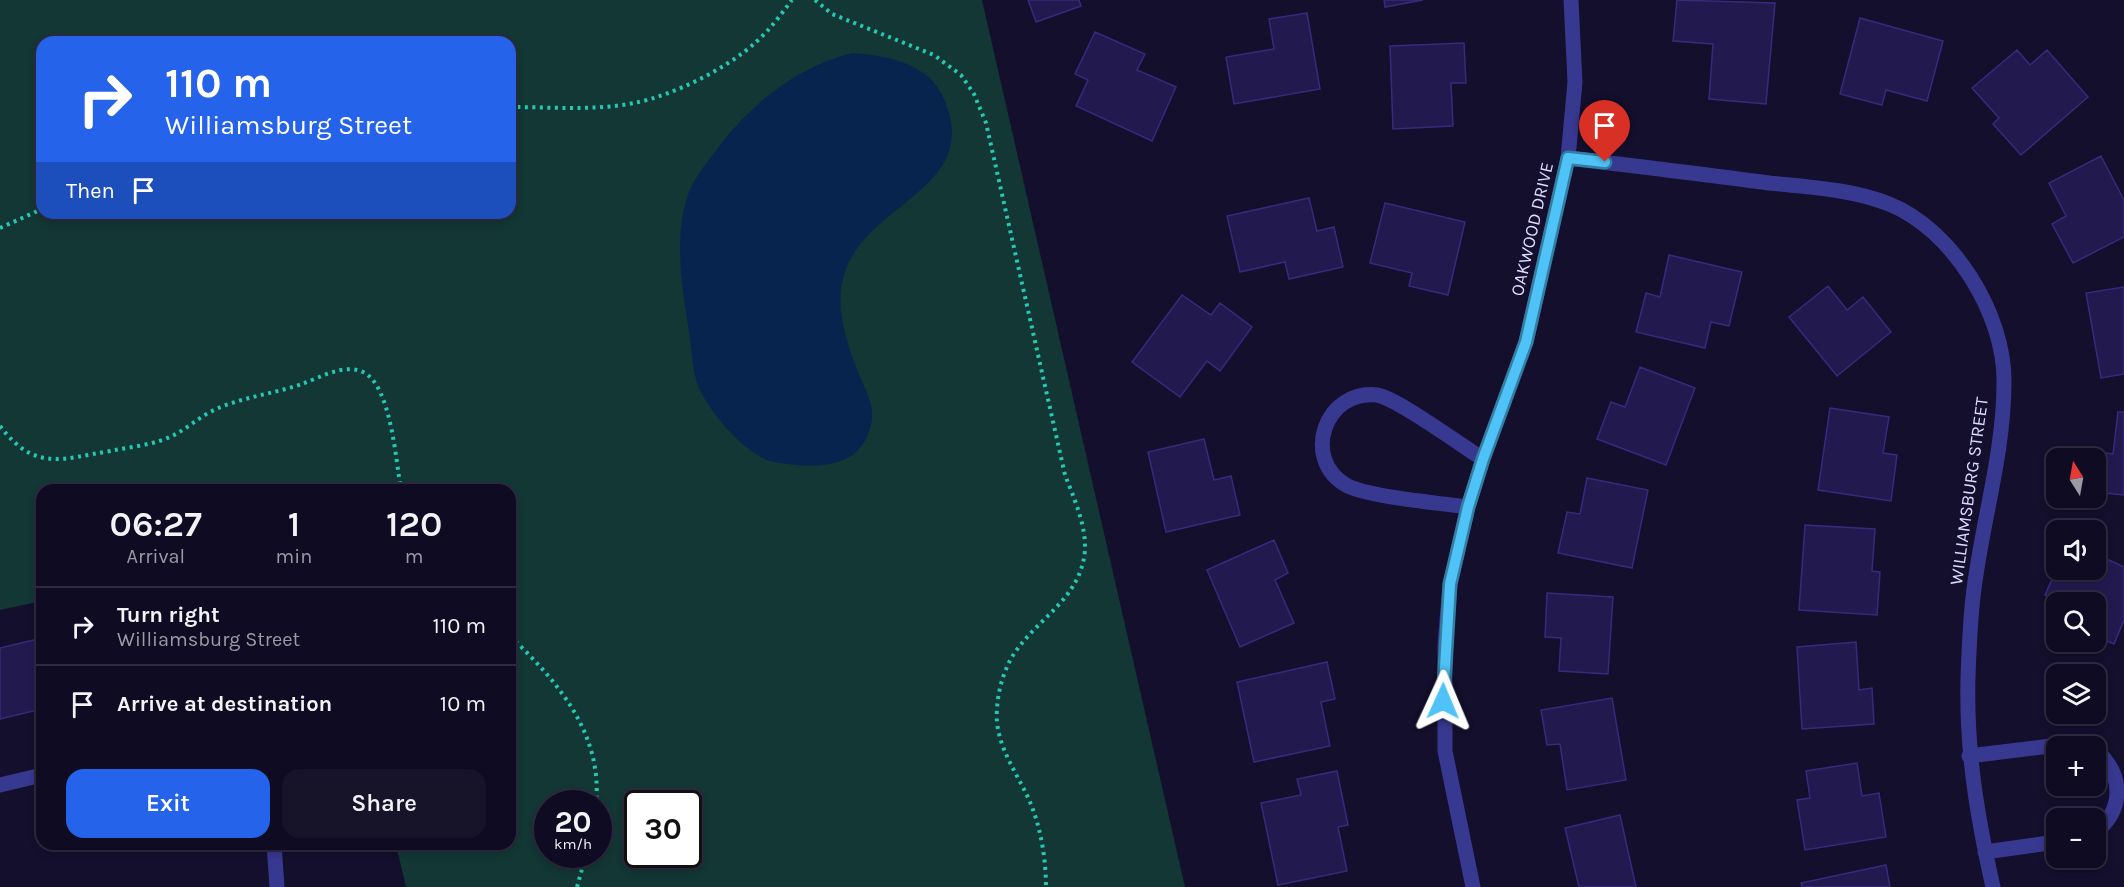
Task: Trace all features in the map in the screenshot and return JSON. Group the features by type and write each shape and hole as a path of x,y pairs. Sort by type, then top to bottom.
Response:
{"street":[{"name":"OAKWOOD DRIVE","path":"1473,887 1447,761 1443,701 1450,584 1468,507 1483,459 1526,342 1568,158 1575,82 1571,0"},
{"name":"WILLIAMSBURG STREET","path":"1568,158 1842,192 1880,201 1927,226 1962,263 1984,301 1999,344 2005,380 2001,431 1973,597 1968,678 1969,756 1975,805 1993,887"},
{"path":"1468,507 1367,491 1346,484 1332,471 1325,456 1322,438 1326,423 1335,409 1347,400 1365,395 1380,395 1397,403 1483,459"},
{"path":"1969,756 2046,747"},
{"path":"2106,758 2119,780 2120,802 2111,821 2106,825"},
{"path":"0,785 36,776"},
{"path":"1985,852 2046,843"},
{"path":"274,850 277,887"}],"path":[{"path":"516,107 601,107 635,103 666,94 733,61 757,41 792,0"},
{"path":"815,0 832,14 934,55 961,75 974,94 986,123 1065,476 1080,516 1085,549 1080,574 1068,597 1013,656 1002,678 996,711 1000,743 1034,815 1046,869 1046,887"},
{"path":"0,228 36,212"},
{"path":"0,426 10,439 32,454 52,460 74,459 170,437 213,410 286,389 340,370 353,370 364,372 379,391 388,415 400,484"},
{"path":"516,642 549,673 572,705 586,735 593,761 595,790"},
{"path":"577,887 582,868"}],"green space":[{"path":"0,0 982,0 1185,887 406,887 397,850 516,850 516,484 36,484 36,602 0,610"}],"water":[{"path":"852,53 890,58 902,62 914,67 934,82 941,93 951,125 949,151 937,173 875,229 856,250 844,275 840,300 843,326 850,351 869,397 872,412 869,432 863,444 855,453 835,463 810,466 774,462 752,452 741,443 720,421 699,388 693,364 680,265 684,210 689,192 699,174 733,129 748,114 778,88 795,77 832,59"}],"building":[{"path":"1028,0 1079,0 1081,6 1036,22"},
{"path":"1384,0 1423,0 1385,7"},
{"path":"1677,0 1775,3 1766,104 1709,99 1713,44 1673,41"},
{"path":"1307,13 1320,89 1234,104 1226,57 1274,49 1269,19"},
{"path":"1860,18 1943,41 1927,101 1886,90 1882,105 1840,94"},
{"path":"1095,32 1145,54 1137,70 1176,87 1152,141 1076,106 1088,80 1075,74"},
{"path":"1464,43 1466,83 1451,83 1453,126 1393,129 1390,46"},
{"path":"2017,50 2030,65 2047,50 2088,97 2021,155 1993,124 1999,118 1972,88"},
{"path":"2101,156 2124,200 2124,237 2073,263 2052,224 2066,216 2049,183"},
{"path":"1309,198 1317,231 1334,227 1343,267 1289,279 1285,262 1240,272 1227,216"},
{"path":"1385,203 1465,222 1448,295 1409,286 1412,273 1370,263"},
{"path":"1669,255 1742,272 1729,326 1711,322 1705,348 1636,332 1646,293 1660,297"},
{"path":"1828,286 1847,310 1863,297 1891,332 1837,376 1789,317"},
{"path":"2124,287 2124,374 2101,378 2086,293"},
{"path":"1182,295 1211,315 1220,303 1252,327 1220,371 1207,361 1180,397 1132,362"},
{"path":"1640,367 1695,388 1666,465 1597,439 1611,402 1625,407"},
{"path":"1830,408 1889,417 1883,453 1897,455 1891,501 1818,490"},
{"path":"2118,412 2124,412 2124,495 2106,493 2106,453 2113,454"},
{"path":"1204,439 1214,480 1231,476 1240,515 1166,532 1148,452"},
{"path":"1587,478 1648,490 1632,568 1558,553 1567,512 1580,514"},
{"path":"1805,525 1875,529 1872,571 1880,572 1877,615 1799,610"},
{"path":"1274,540 1288,573 1275,580 1294,623 1240,647 1207,570"},
{"path":"2106,559 2124,567 2124,620 2114,644 2106,640 2106,592 2046,592 2052,580 2106,580"},
{"path":"1547,593 1613,597 1608,674 1559,671 1561,638 1545,637"},
{"path":"36,639 36,710 0,719 0,648"},
{"path":"1856,642 1859,690 1872,688 1874,724 1802,729 1797,647"},
{"path":"1327,662 1335,699 1321,702 1330,746 1254,762 1237,682"},
{"path":"1612,698 1626,780 1567,790 1560,744 1547,745 1541,710"},
{"path":"1857,763 1862,796 1879,793 1886,837 1805,850 1797,800 1810,798 1806,771"},
{"path":"1337,771 1348,825 1338,827 1347,871 1278,885 1261,803 1301,795 1297,779"},
{"path":"1620,815 1636,887 1579,887 1565,828"},
{"path":"1886,865 1890,887 1802,887 1801,883"}],"route":[{"path":"1443,701 1450,584 1468,507 1483,459 1526,342 1568,158 1605,162"}]}
